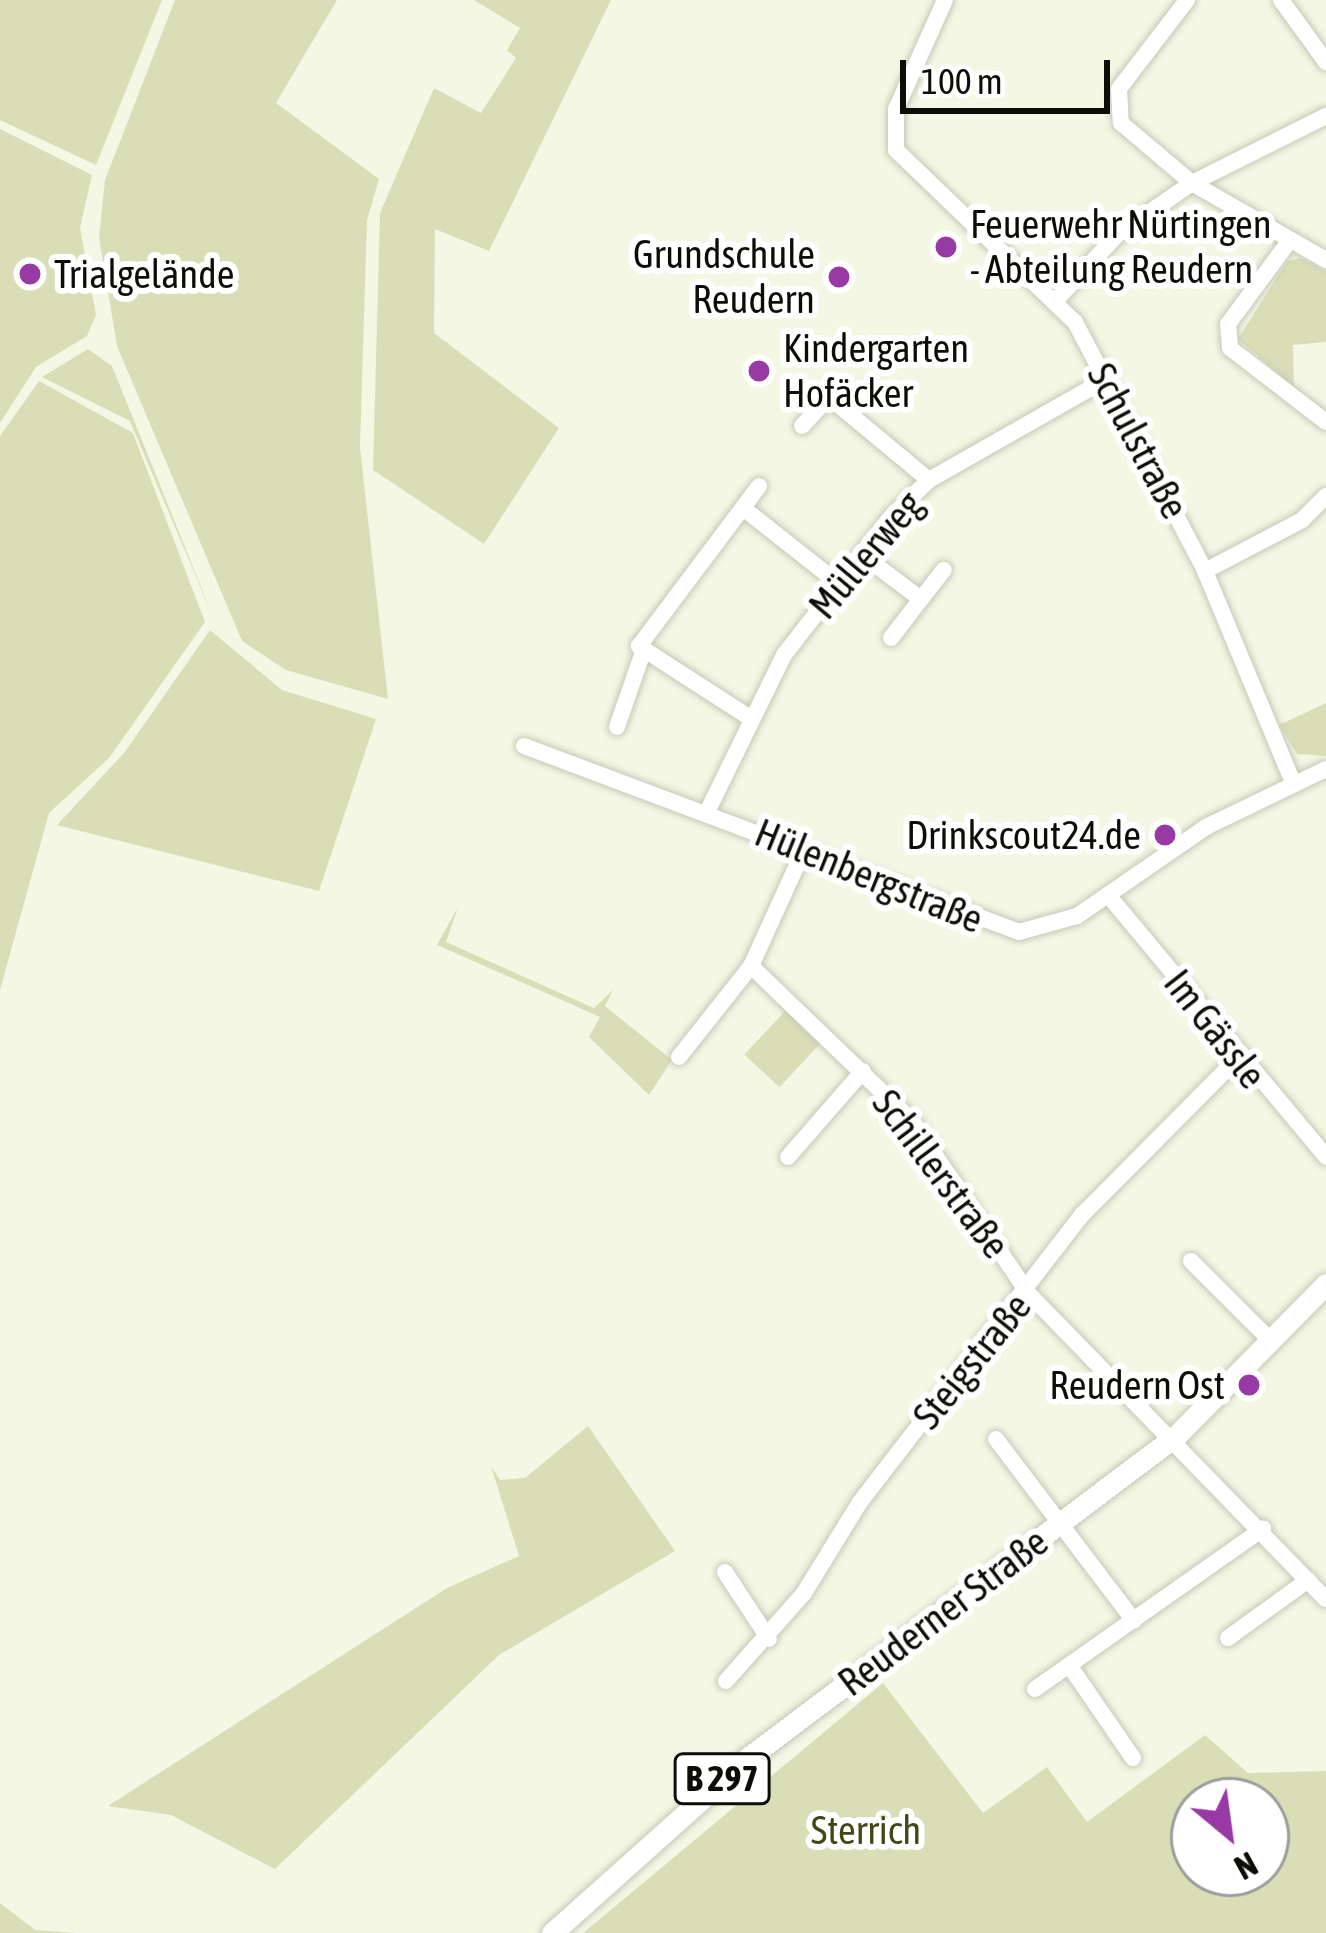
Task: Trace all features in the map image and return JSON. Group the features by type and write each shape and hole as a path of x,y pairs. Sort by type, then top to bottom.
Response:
{"main road":[{"name":"Reuderner Straße","path":"552,1933 749,1757 1178,1436 1326,1284"}],"street":[{"name":"Schulstraße","path":"945,0 892,120 901,160 1057,299 1107,380 1205,571 1292,780"},
{"path":"1186,0 1116,105 1121,123 1192,183 1326,260"},
{"path":"1281,0 1326,62"},
{"path":"1057,299 1118,234 1192,183 1326,116"},
{"path":"1290,240 1228,324 1230,348 1326,422"},
{"name":"Müllerweg","path":"708,810 747,716 838,583 929,480 1107,380"},
{"path":"802,426 832,399 929,480"},
{"path":"616,727 644,649 759,486"},
{"path":"1205,571 1326,496"},
{"path":"743,508 838,583"},
{"path":"861,554 921,599"},
{"path":"891,638 944,570"},
{"path":"644,649 747,716"},
{"name":"Hülenbergstraße","path":"524,746 708,810 802,854 1019,932 1108,895 1292,780 1326,769"},
{"path":"679,1057 752,966 802,854"},
{"name":"Im Gässle","path":"1108,895 1238,1058 1326,1157"},
{"name":"Schillerstraße","path":"752,966 912,1121 1028,1293 1178,1436 1326,1599"},
{"name":"Steigstraße","path":"726,1681 769,1639 860,1502 1028,1293 1082,1215 1238,1058"},
{"path":"788,1157 863,1071"},
{"path":"1191,1261 1271,1340"},
{"path":"996,1439 1134,1621"},
{"path":"1036,1689 1263,1529"},
{"path":"725,1572 769,1639"},
{"path":"1228,1638 1308,1580"},
{"path":"1069,1666 1133,1758"}],"green space":[{"path":"0,0 162,0 96,165 0,120"},
{"path":"175,0 337,0 276,103 379,179 367,220 360,447 388,699 286,670 242,641 117,346 99,237 105,180"},
{"path":"474,0 611,0 489,251 435,229 434,333 559,428 484,544 373,470 380,213 434,88 481,113 516,58 507,50 520,28"},
{"path":"0,129 92,175 80,228 96,315 87,336 36,367 0,423"},
{"path":"1301,258 1326,271 1326,342 1293,345 1294,387 1238,339 1287,261"},
{"path":"88,349 112,366 214,619 130,421 42,377"},
{"path":"39,381 133,433 205,622 109,758 49,813 0,990 0,436"},
{"path":"210,630 282,690 376,719 319,891 57,825 124,753"},
{"path":"1326,703 1326,756 1297,754 1279,725"},
{"path":"458,907 446,942 594,1008 613,990 605,1006 672,1060 649,1095 589,1037 600,1017 437,945"},
{"path":"786,1010 821,1043 780,1087 744,1055"},
{"path":"588,1426 675,1551 499,1655 275,1869 171,1815 108,1806 447,1588 519,1556 491,1466 500,1480 525,1478"},
{"name":"Sterrich","path":"883,1683 983,1813 1047,1767 1087,1822 1205,1735 1248,1773 1326,1771 1326,1933 583,1933"},
{"path":"0,1903 35,1930 77,1933 0,1933"}],"place":[{"name":"Feuerwehr Nürtingen - Abteilung Reudern","path":"946,247"},
{"name":"Trialgelände","path":"30,274"},
{"name":"Grundschule Reudern","path":"839,277"},
{"name":"Kindergarten Hofäcker","path":"759,371"},
{"name":"Drinkscout24.de","path":"1165,835"},
{"name":"Reudern Ost","path":"1249,1385"}]}
